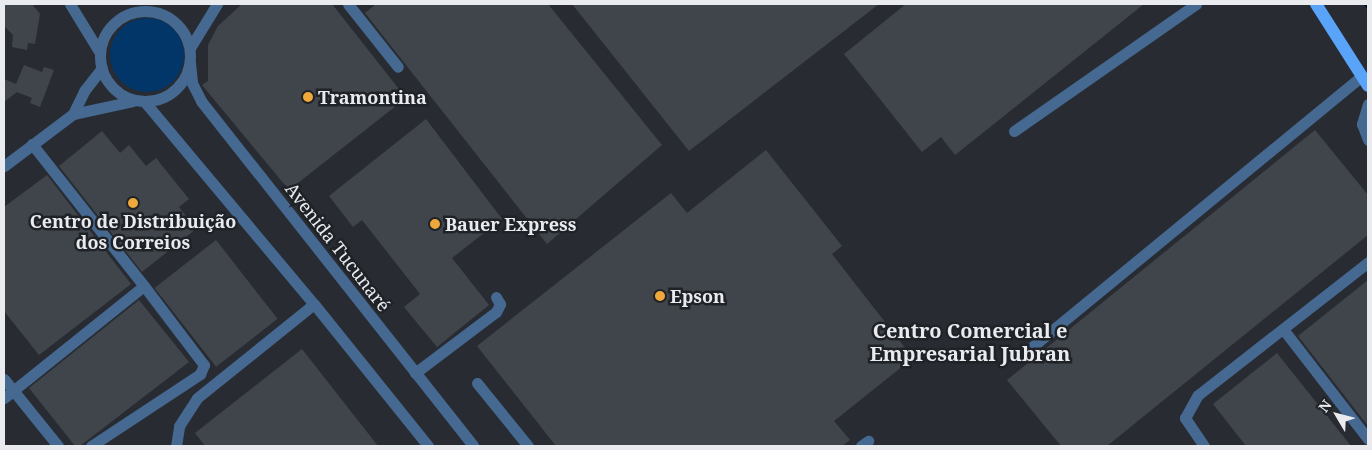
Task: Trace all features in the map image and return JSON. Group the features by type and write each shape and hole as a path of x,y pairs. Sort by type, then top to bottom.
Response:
{"main road":[{"path":"1316,4 1365,81"}],"street":[{"path":"70,4 100,53 102,68 108,82 138,100 314,304 428,446"},
{"path":"151,10 164,4"},
{"path":"190,48 215,4"},
{"path":"348,4 398,67"},
{"path":"1014,131 1196,4"},
{"path":"4,166 73,114 138,100 163,97 176,89 190,63 190,48 177,23 151,10 132,7 111,26 100,53"},
{"name":"Avenida Tucunaré","path":"190,63 192,83 202,102 473,446"},
{"path":"73,114 84,91 102,68"},
{"path":"1021,356 1365,81"},
{"path":"1368,104 1362,124 1368,140"},
{"path":"32,144 204,365 200,374 91,446"},
{"path":"1204,446 1185,418 1188,408 1198,395 1368,262"},
{"path":"4,398 144,286"},
{"path":"415,373 496,312 500,304 496,297"},
{"path":"176,446 179,426 197,398 314,304"},
{"path":"1284,329 1368,439"},
{"path":"4,379 58,446"},
{"path":"477,383 528,446"}],"shaded area":[{"path":"147,18 168,24 178,34 184,55 178,76 168,86 147,92 126,86 116,76 110,55 116,34 126,24"}],"building":[{"path":"4,4 32,4 40,14 35,44 28,43 27,50 12,47 13,35 4,26"},
{"name":"Tramontina","path":"242,4 332,4 406,98 289,190 202,85 208,81 208,45 218,26"},
{"path":"376,4 548,4 662,145 547,244 365,13"},
{"path":"572,4 879,4 689,151"},
{"path":"906,4 1144,4 955,155 941,137 922,152 844,54"},
{"path":"24,65 42,72 44,67 54,70 40,107 30,103 32,98 17,92 4,102 4,79 16,84"},
{"path":"426,119 502,219 452,258 489,305 437,347 404,307 420,294 362,220 353,227 329,196"},
{"path":"1315,130 1368,195 1368,235 1107,446 1061,446 1007,380"},
{"name":"Centro de Distribuição dos Correios","path":"102,131 120,153 129,145 146,166 156,158 189,199 179,207 196,229 142,272 59,166"},
{"name":"Epson","path":"766,150 842,246 832,254 913,358 834,421 850,440 842,446 556,446 477,346 671,193 687,213"},
{"path":"47,175 131,284 39,355 4,311 4,207"},
{"path":"216,240 278,319 216,367 155,288"},
{"path":"1368,280 1368,426 1298,336"},
{"path":"139,300 189,362 80,446 75,446 29,388"},
{"path":"302,349 378,446 205,446 195,433"},
{"path":"1277,353 1351,446 1246,446 1213,404"}],"waterway":[{"path":"1365,4 1368,8"}],"place":[{"name":"Tramontina","path":"308,97"},
{"name":"Centro de Distribuição dos Correios","path":"133,203"},
{"name":"Bauer Express","path":"435,224"},
{"name":"Epson","path":"660,296"}],"district":[{"name":"Centro Comercial e Empresarial Jubran","path":"970,342"}]}
